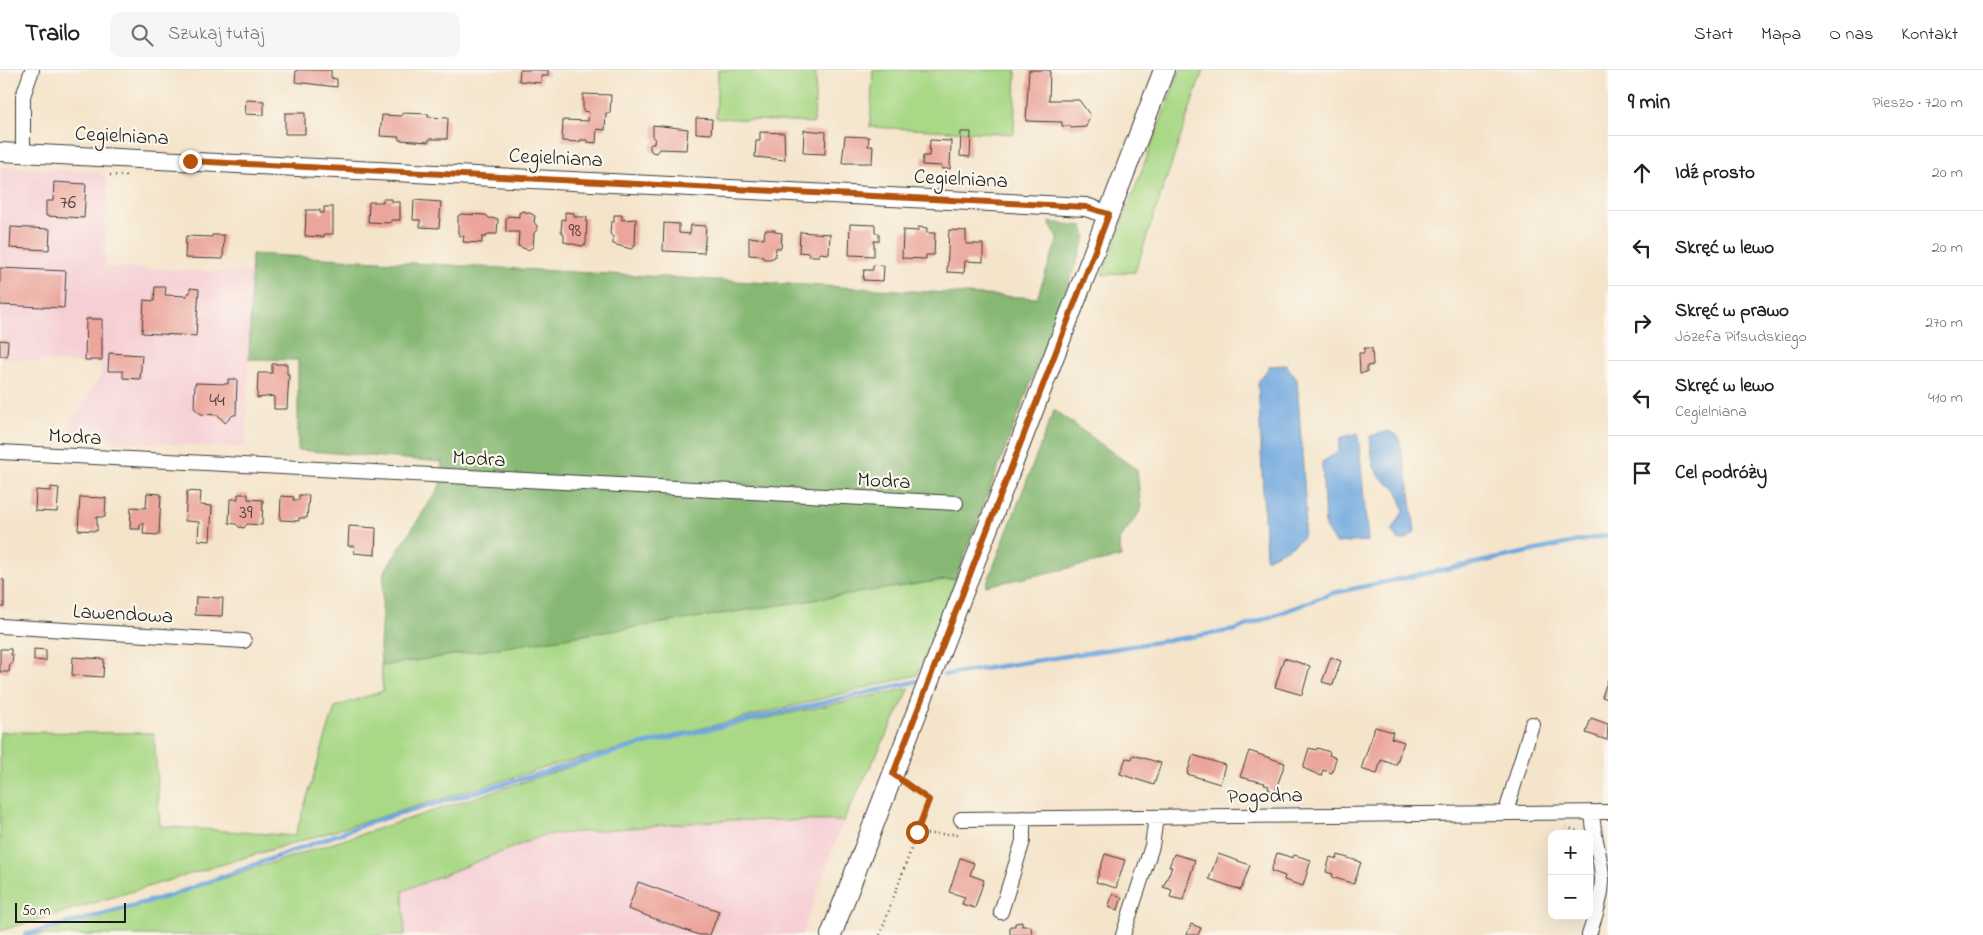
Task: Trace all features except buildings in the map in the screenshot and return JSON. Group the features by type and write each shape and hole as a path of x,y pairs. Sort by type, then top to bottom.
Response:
{"main road":[{"path":"831,935 1164,70"}],"street":[{"path":"23,153 23,96 32,70"},
{"name":"Cegielniana","path":"0,152 1086,207 1109,214"},
{"name":"Modra","path":"0,452 956,503"},
{"name":"Lawendowa","path":"0,626 244,641"},
{"path":"1506,812 1532,724"},
{"path":"1589,935 1602,883 1592,812"},
{"name":"Pogodna","path":"961,819 1608,812"},
{"path":"1122,935 1152,846 1156,817"},
{"path":"1001,912 1023,841 1024,818"}],"path":[{"path":"112,176 126,176"},
{"path":"880,935 929,800 893,774"}],"shaded area":[{"path":"0,166 101,172 108,183 105,267 251,273 246,448 61,438 101,375 102,364 0,359"},
{"path":"728,820 843,821 802,935 405,935 403,891 544,835"}],"green space":[{"path":"718,70 816,70 814,123 716,118"},
{"path":"873,70 1016,70 1014,134 870,127"},
{"path":"1180,70 1203,70 1135,272 1102,275"},
{"path":"1049,222 1083,226 1086,237 956,578 381,666 380,645 384,572 440,486 442,462 298,450 298,360 249,359 252,254 1037,298 1058,238"},
{"path":"1054,410 1137,470 1141,510 1119,540 1121,557 986,586"},
{"path":"956,578 917,675 554,765 0,931 0,732 154,733 160,826 295,836 335,707 383,691 381,666"},
{"path":"910,688 843,821 728,820 544,835 403,891 405,935 25,935 169,896 635,746"}],"water":[{"path":"1286,365 1297,379 1306,512 1303,537 1292,546 1266,559 1258,382 1270,366"},
{"path":"1389,431 1399,437 1410,493 1415,532 1408,539 1398,541 1392,531 1404,510 1397,489 1388,484 1377,473 1373,461 1370,436"},
{"path":"1358,433 1368,541 1335,543 1325,527 1322,462 1338,452 1340,438"}],"waterway":[{"path":"944,675 1235,630 1333,593 1608,535"},
{"path":"25,935 169,896 372,822 635,746 918,681"}],"route":[{"path":"190,161 1086,207 1109,214 893,774 929,800 917,832"}]}
